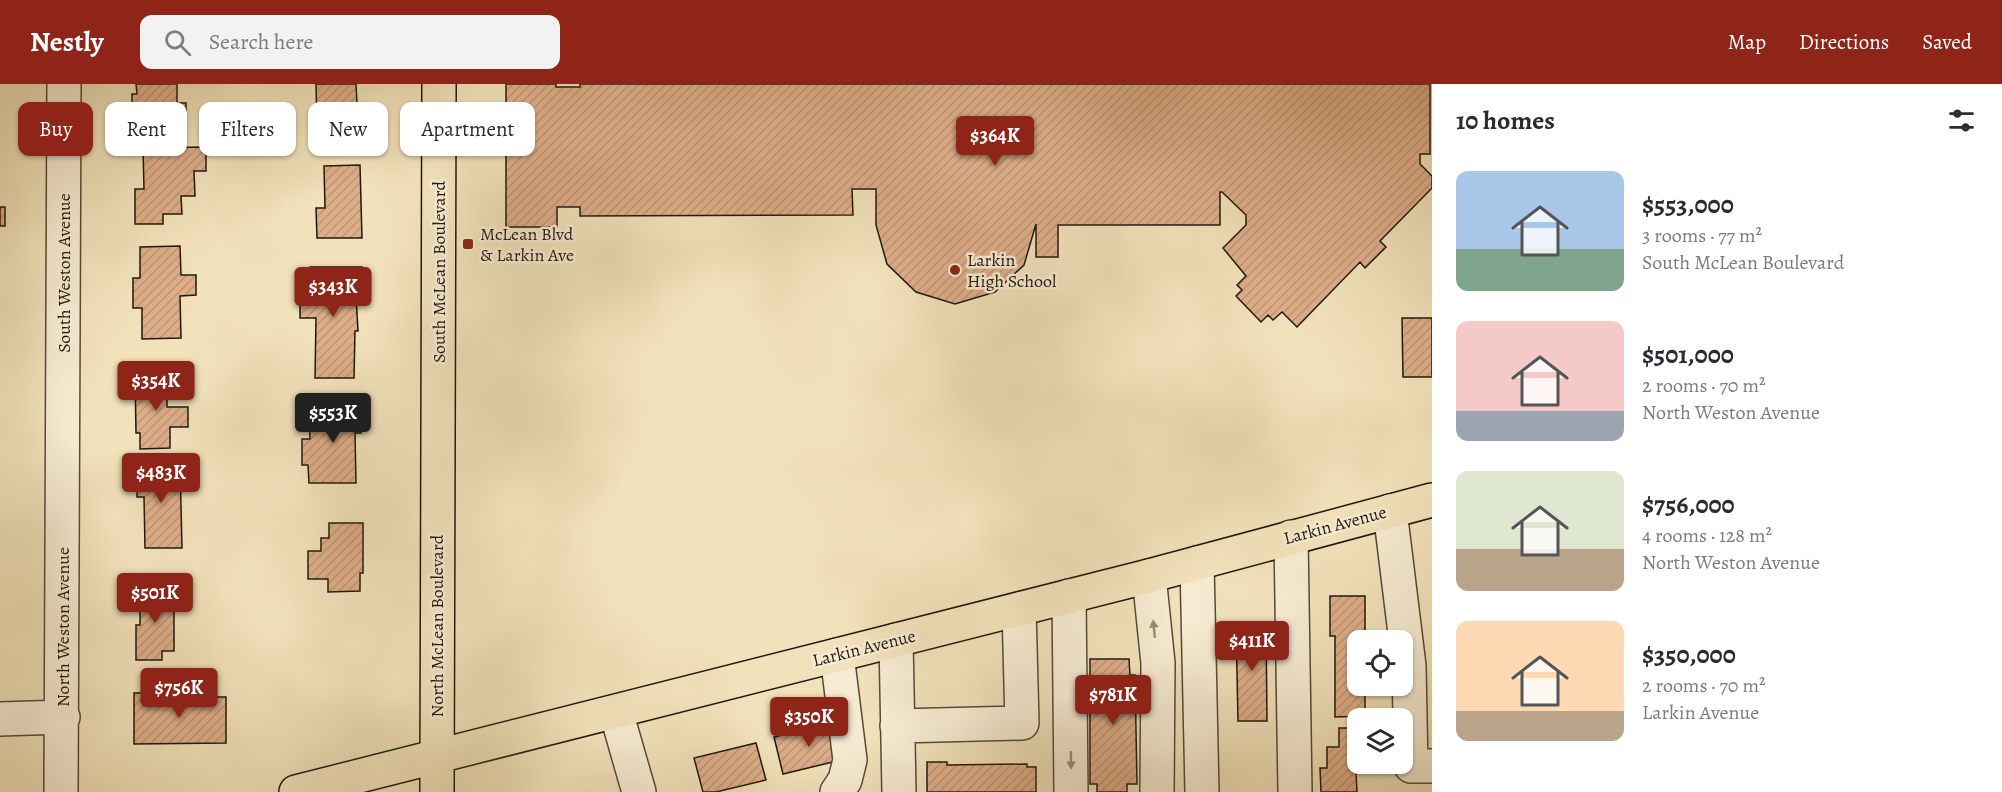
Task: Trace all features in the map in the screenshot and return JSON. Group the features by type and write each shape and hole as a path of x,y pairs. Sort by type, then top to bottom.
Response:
{"main road":[{"name":"South McLean Boulevard","path":"438,460 439,84"},
{"name":"North McLean Boulevard","path":"437,792 438,460"},
{"name":"Larkin Avenue","path":"296,792 1197,564 1432,500"}],"street":[{"name":"South Weston Avenue","path":"63,463 64,84"},
{"name":"North Weston Avenue","path":"61,792 63,463"},
{"path":"1390,511 1409,666 1411,766 1432,766"},
{"path":"1291,537 1295,792"},
{"path":"1197,564 1202,792"},
{"path":"1149,576 1158,663 1157,792"},
{"path":"1069,596 1071,792"},
{"path":"897,726 1022,723 1019,609"},
{"path":"1274,792 1274,651 1293,633"},
{"path":"896,640 899,792"},
{"path":"837,655 850,760 845,780 837,792"},
{"path":"1148,792 1146,685 1158,663"},
{"path":"616,712 639,792"},
{"path":"0,720 63,717"}],"building":[{"path":"136,84 177,84 177,102 132,102 132,94 137,94"},
{"path":"316,84 356,84 357,102 316,102"},
{"name":"Larkin High School","path":"506,84 556,84 556,87 580,87 580,84 1430,84 1430,154 1420,154 1420,164 1432,176 1432,188 1380,241 1386,247 1365,268 1360,262 1297,327 1282,312 1273,320 1268,315 1261,322 1236,296 1242,290 1237,285 1246,276 1223,248 1246,225 1246,215 1222,192 1220,192 1220,225 1058,225 1058,257 1036,257 1036,224 1024,265 995,292 955,304 916,292 887,264 876,225 876,189 852,189 853,215 580,216 580,207 557,207 557,227 506,227 506,156 535,156 535,102 506,102"},
{"path":"187,147 199,147 199,156 206,156 206,171 194,171 195,196 181,196 182,214 163,214 163,224 135,224 135,189 144,189 143,156 187,156"},
{"path":"360,165 362,238 317,238 316,208 325,208 324,166"},
{"path":"0,207 5,207 5,226 0,226"},
{"path":"180,246 181,275 196,275 196,295 180,296 181,338 142,339 142,308 133,308 133,278 140,278 140,247"},
{"path":"310,267 362,267 362,295 356,295 358,331 355,331 354,378 315,378 316,318 300,318 300,286 310,286"},
{"path":"1402,318 1432,318 1432,377 1403,377"},
{"path":"135,374 167,374 167,407 188,407 188,427 170,427 170,448 140,449 140,433 136,433"},
{"path":"361,403 361,433 355,433 356,483 309,483 308,465 302,465 302,439 310,439 309,413 321,413 321,404"},
{"path":"180,463 182,548 145,548 144,497 137,497 137,464"},
{"path":"329,523 363,523 363,573 360,573 360,591 328,592 328,579 308,579 308,551 321,551 321,538 329,538"},
{"path":"140,589 174,589 174,651 162,651 162,660 136,660 136,625 140,625"},
{"path":"1330,596 1365,596 1365,630 1347,630 1347,696 1365,696 1365,708 1347,708 1347,717 1335,717 1335,636 1330,636"},
{"path":"1266,623 1267,721 1238,721 1236,624"},
{"path":"1090,659 1129,659 1130,675 1135,675 1137,784 1127,784 1127,792 1097,792 1097,784 1090,784"},
{"path":"134,693 172,693 172,697 226,697 226,743 134,744"},
{"path":"835,721 845,759 783,774 774,737"},
{"path":"1339,728 1347,728 1347,774 1356,774 1357,792 1321,792 1320,768 1327,768 1327,747 1339,747"},
{"path":"756,743 766,780 716,792 703,792 694,758"},
{"path":"927,762 947,762 947,765 1027,764 1027,767 1036,767 1036,792 927,792"}],"place":[{"name":"McLean Blvd & Larkin Ave","path":"468,244"},
{"name":"Larkin High School","path":"955,270"}]}
